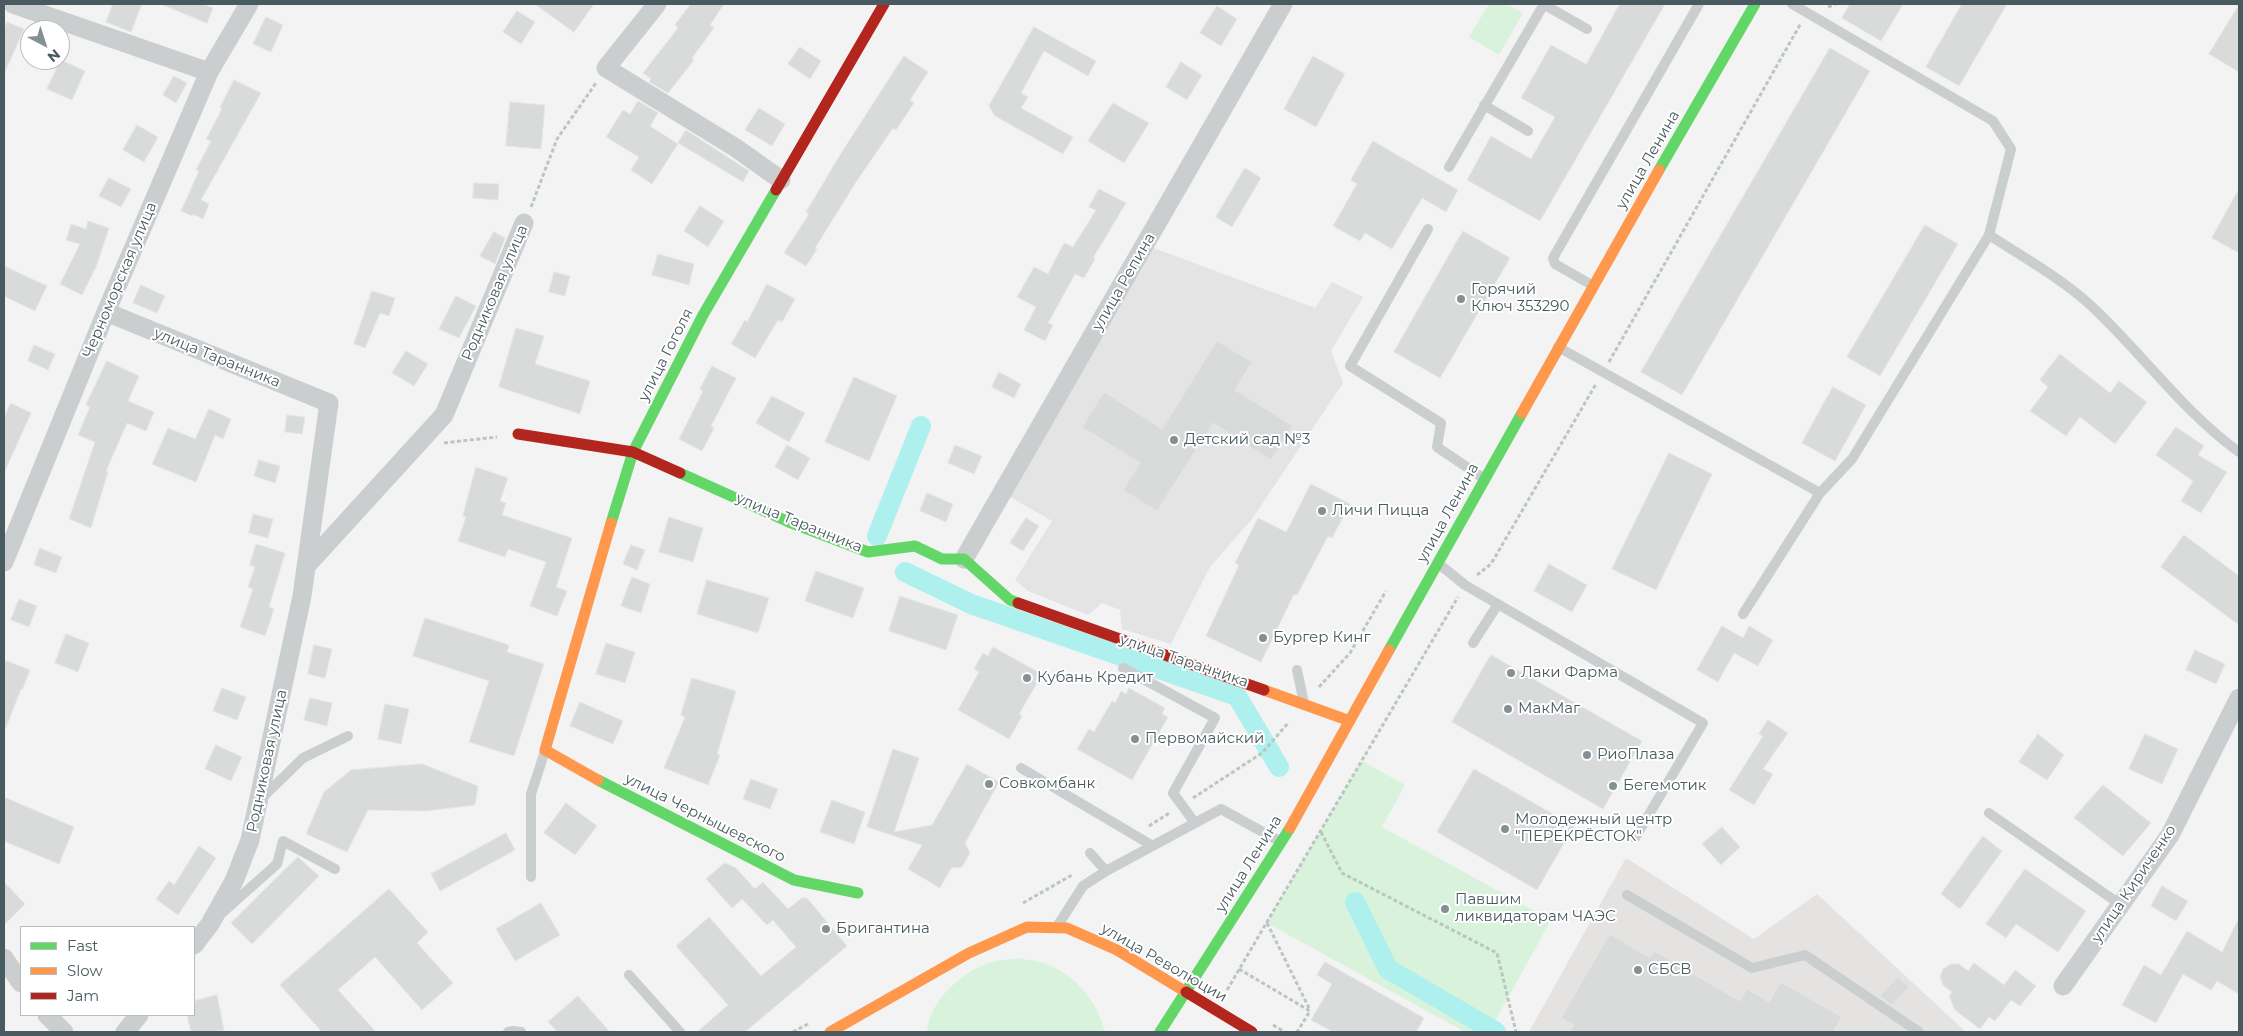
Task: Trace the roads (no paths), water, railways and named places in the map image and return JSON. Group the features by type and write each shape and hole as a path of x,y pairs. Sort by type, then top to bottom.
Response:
{"street":[{"path":"12,4 209,72"},
{"name":"Черноморская улица","path":"4,562 106,312 209,72 249,4"},
{"path":"657,4 606,68 736,148 781,180"},
{"name":"улица Гоголя","path":"545,750 596,569 633,452 703,315 884,4"},
{"name":"улица Репина","path":"964,559 1283,4"},
{"name":"улица Ленина","path":"1160,1032 1282,843 1558,347 1756,4"},
{"name":"Родниковая улица","path":"307,565 444,415 524,224"},
{"name":"улица Таранника","path":"106,312 329,403"},
{"name":"Родниковая улица","path":"195,944 210,924 234,881 250,840 302,596 329,403"},
{"name":"улица Таранника","path":"518,434 633,452 789,522 868,552 915,546 942,559 964,559 1010,600 1350,721"},
{"name":"улица Кириченко","path":"2063,986 2170,835 2239,698"},
{"name":"улица Чернышевского","path":"545,750 627,796 794,880 858,893"},
{"name":"улица Революции","path":"830,1032 969,953 1027,927 1057,927 1067,928 1117,950 1252,1032"},
{"path":"4,958 20,982"},
{"path":"48,1016 64,1032"},
{"path":"125,1032 138,1016"}],"lane":[{"path":"1449,167 1544,4 1587,29"},
{"path":"1593,286 1555,264 1553,258 1699,4"},
{"path":"1743,614 1820,493 1852,459 1989,235 2011,149 1993,120 1792,4"},
{"path":"1484,105 1528,131"},
{"path":"1428,230 1350,366 1442,423 1437,447 1484,478"},
{"path":"1989,235 2058,279 2087,302 2128,343 2176,397 2239,452"},
{"path":"1558,347 1820,493"},
{"path":"1438,563 1465,585 1704,723 1634,838"},
{"path":"1473,643 1498,604"},
{"path":"1123,668 1215,718 1173,793 1195,823"},
{"path":"1297,670 1304,704"},
{"path":"258,802 303,758 348,736"},
{"path":"531,877 531,794 545,750"},
{"path":"1021,768 1153,846"},
{"path":"1057,927 1083,886 1106,871 1222,809 1282,843"},
{"path":"1989,812 2121,905"},
{"path":"210,924 277,864 284,841 335,869"},
{"path":"1093,856 1106,871"},
{"path":"1627,895 1752,968 1805,955 1919,1032"},
{"path":"629,975 680,1032"},
{"path":"508,1032 513,1030 521,1032"}],"waterway":[{"path":"877,536 921,426"},
{"path":"905,572 971,604 1237,696 1279,767"},
{"path":"1355,902 1388,969 1496,1032"}],"place":[{"name":"Горячий Ключ 353290","path":"1461,299"},
{"name":"Детский сад №3","path":"1174,440"},
{"name":"Личи Пицца","path":"1322,511"},
{"name":"Бургер Кинг","path":"1263,638"},
{"name":"Лаки Фарма","path":"1511,673"},
{"name":"Кубань Кредит","path":"1027,678"},
{"name":"МакМаг","path":"1508,709"},
{"name":"Первомайский","path":"1135,739"},
{"name":"РиоПлаза","path":"1587,755"},
{"name":"Совкомбанк","path":"989,784"},
{"name":"Бегемотик","path":"1613,786"},
{"name":"Молодежный центр \"ПЕРЕКРЁСТОК\"","path":"1505,829"},
{"name":"Павшим ликвидаторам ЧАЭС","path":"1445,909"},
{"name":"Бригантина","path":"826,929"},
{"name":"СБСВ","path":"1638,970"}]}
